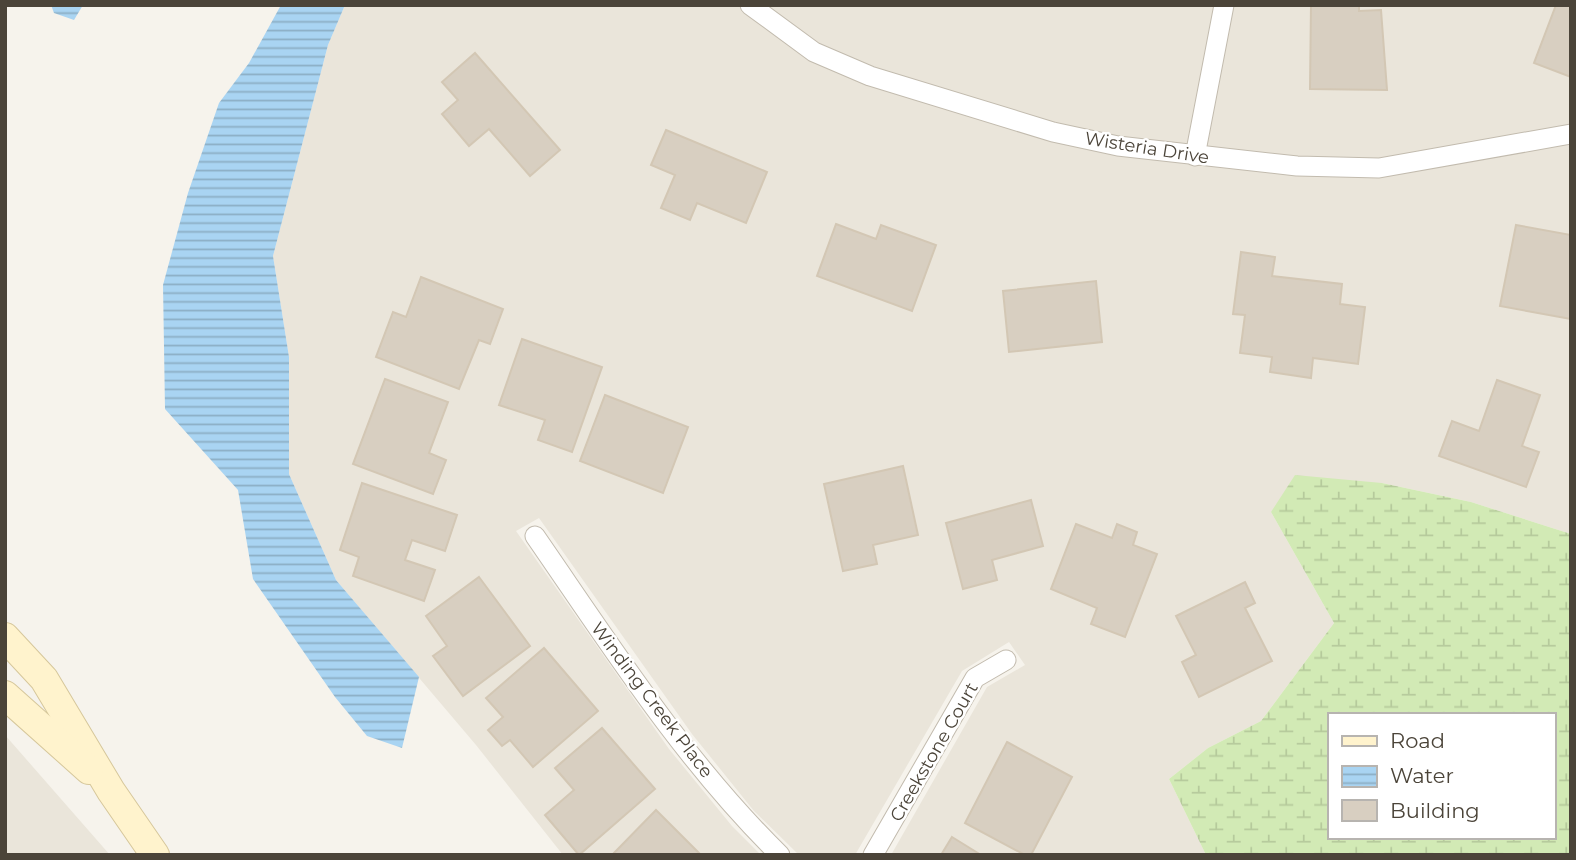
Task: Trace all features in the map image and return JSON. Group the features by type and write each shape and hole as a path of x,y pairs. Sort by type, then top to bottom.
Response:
{"street":[{"name":"Wisteria Drive","path":"750,5 814,52 870,76 1053,132 1118,146 1297,166 1379,168 1571,134"},
{"path":"1195,156 1224,5"},
{"name":"Winding Creek Place","path":"535,536 680,741 743,818 780,855"},
{"path":"5,637 44,679 111,791 155,855"},
{"name":"Creekstone Court","path":"873,855 975,678 1006,660"},
{"path":"5,695 111,791"}],"shaded area":[{"path":"345,5 1571,5 1571,534 1471,502 1382,483 1271,512 1334,623 1261,721 1208,748 1169,779 1206,855 891,855 987,687 1025,665 1009,642 962,671 855,855 799,855 754,811 692,734 539,518 516,531 669,749 732,826 761,855 563,855 476,745 336,580 289,474 289,357 273,256 328,45"},
{"path":"5,735 110,855 5,855"}],"green space":[{"path":"1295,475 1382,483 1471,502 1571,534 1571,855 1206,855 1169,779 1208,748 1261,721 1334,623 1271,512"}],"water":[{"path":"51,5 83,5 74,20 54,13"},
{"path":"281,5 345,5 328,45 273,256 289,357 289,474 336,580 419,677 402,748 367,736 335,697 253,579 238,490 165,409 163,285 188,193 219,103 249,63"}],"building":[{"path":"1311,5 1359,5 1359,11 1381,10 1387,90 1310,89"},
{"path":"1556,5 1571,5 1571,77 1534,63"},
{"path":"475,53 560,150 530,176 489,129 469,146 442,114 458,100 442,82"},
{"path":"666,130 767,172 746,223 697,203 690,220 661,208 675,175 651,165"},
{"path":"836,224 876,239 881,225 936,245 912,311 817,276"},
{"path":"1516,225 1571,235 1571,319 1500,306"},
{"path":"1241,252 1275,257 1272,276 1342,284 1340,304 1365,307 1358,364 1313,358 1311,378 1270,372 1272,357 1240,353 1245,315 1233,314"},
{"path":"421,277 503,309 490,344 479,340 459,389 376,357 393,312 406,317"},
{"path":"1096,281 1102,342 1009,352 1003,291"},
{"path":"522,339 602,367 572,452 538,440 545,420 499,405"},
{"path":"385,379 448,402 429,453 446,460 433,494 353,464"},
{"path":"1497,380 1540,395 1522,446 1539,452 1526,487 1439,456 1452,421 1479,431"},
{"path":"605,395 688,427 663,493 580,461"},
{"path":"903,466 918,535 873,545 877,564 843,571 824,484"},
{"path":"362,483 457,515 445,551 412,540 405,560 435,570 424,601 353,576 359,557 340,550"},
{"path":"1031,500 1043,546 992,560 997,580 963,589 946,523"},
{"path":"1076,524 1112,538 1117,524 1137,532 1133,545 1157,554 1125,637 1091,624 1097,608 1051,589"},
{"path":"479,577 530,646 463,696 433,656 447,646 426,616"},
{"path":"1245,582 1255,603 1245,608 1272,661 1199,697 1182,662 1196,655 1176,616"},
{"path":"544,648 598,711 533,767 510,740 502,746 488,730 503,717 486,698"},
{"path":"602,728 655,789 579,855 545,815 574,790 555,768"},
{"path":"1007,742 1072,777 1031,855 1025,855 965,823"},
{"path":"656,810 701,855 612,855"},
{"path":"952,837 981,855 941,855"}]}
